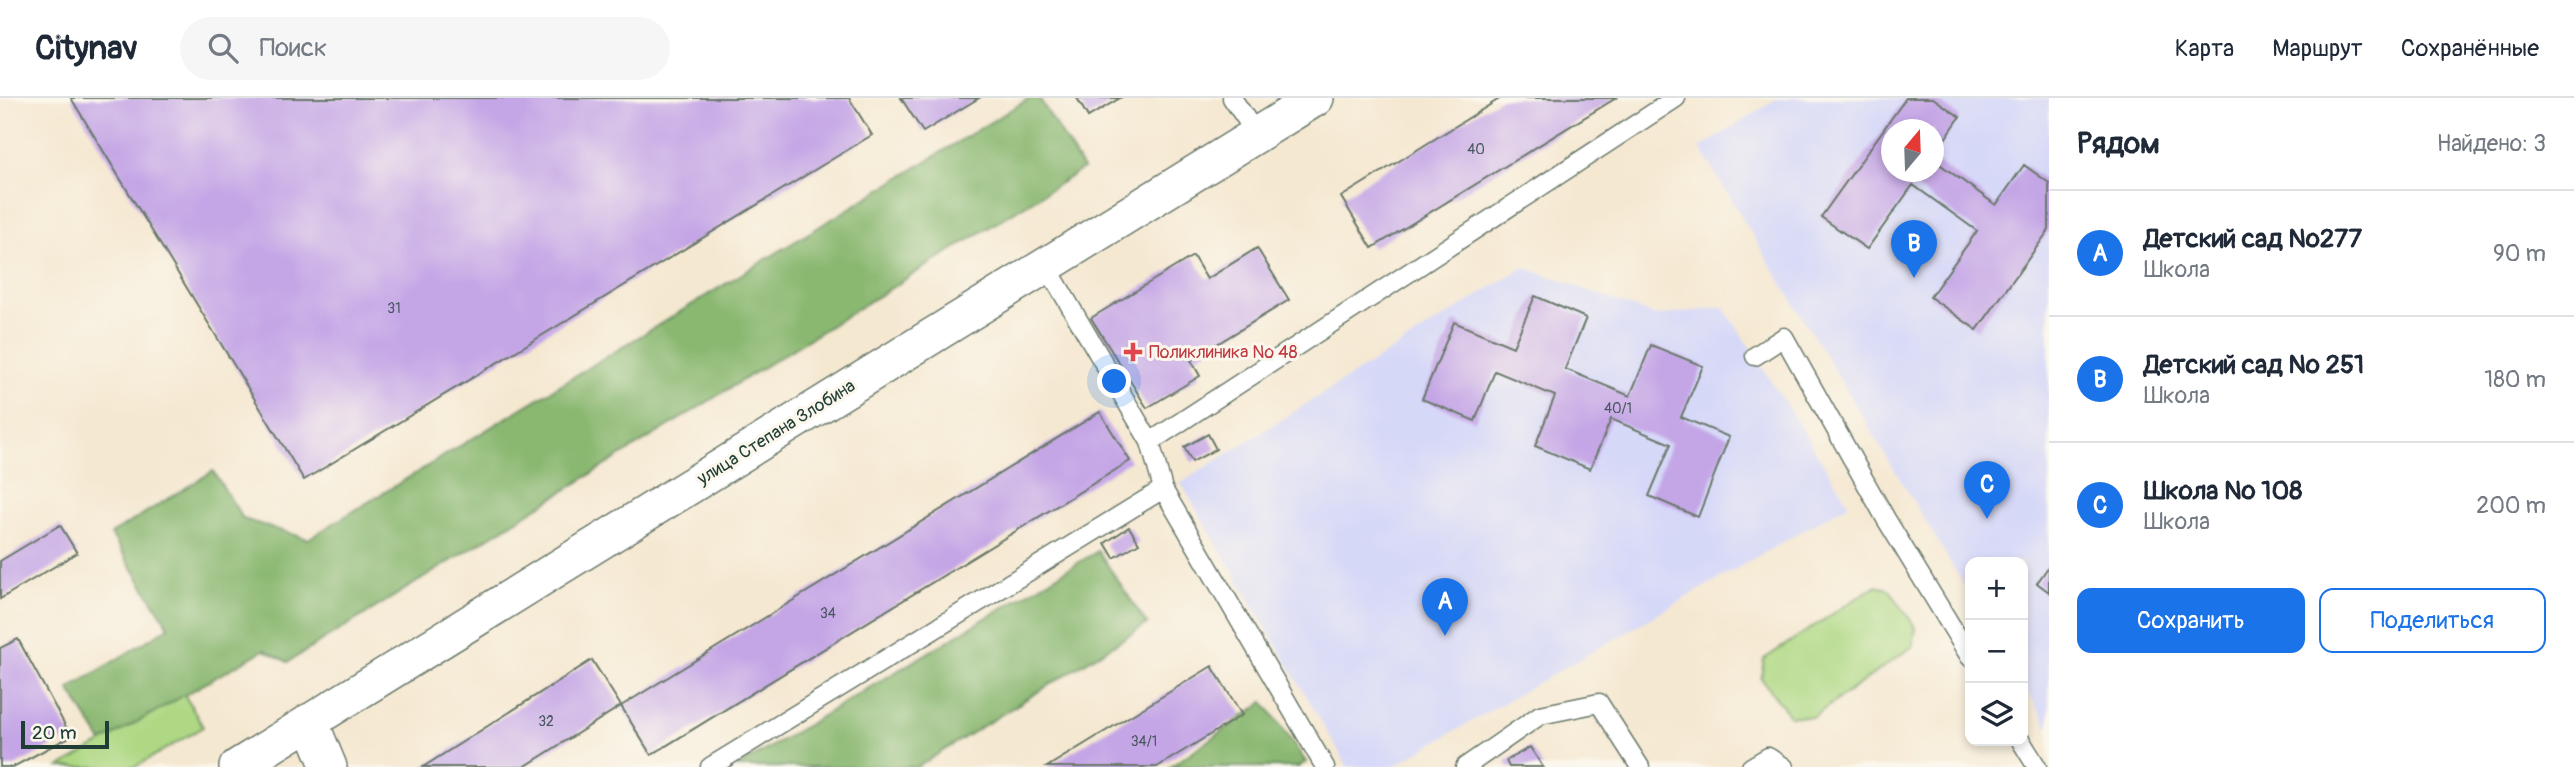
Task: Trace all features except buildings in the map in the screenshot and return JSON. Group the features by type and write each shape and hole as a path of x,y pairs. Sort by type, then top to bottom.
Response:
{"street":[{"name":"улица Степана Злобина","path":"237,767 1316,98"},
{"path":"310,721 329,767"}],"lane":[{"path":"1232,98 1257,135"},
{"path":"1150,442 1676,98"},
{"path":"1046,265 1150,442 1163,489 1325,767"},
{"path":"1755,356 1784,337 1886,519 1965,649"},
{"path":"710,767 1163,489"},
{"path":"1465,767 1540,715 1599,703 1640,767"},
{"path":"2024,746 2037,767"},
{"path":"1751,767 1768,757 1784,767"}],"shaded area":[{"path":"1778,98 2049,98 2049,729 2028,693 2028,557 1965,557 1965,587 1700,148"},
{"path":"1524,267 1656,316 1724,307 1849,504 1392,767 1348,767 1181,483"}],"green space":[{"path":"1030,98 1039,98 1083,169 288,662 264,650 102,742 69,689 169,627 111,534 213,471 243,519 308,539"},
{"path":"1098,551 1147,624 917,767 737,767"},
{"path":"1875,586 1889,589 1916,628 1913,646 1813,717 1790,716 1761,678 1764,659"},
{"path":"184,694 203,727 135,767 60,767"},
{"path":"1264,702 1306,762 1298,767 1170,767"}],"place":[{"name":"Детский сад № 251","path":"1914,278"},
{"name":"Поликлиника № 48","path":"1133,352"},
{"name":"Школа № 108","path":"1987,519"},
{"name":"Детский сад №277","path":"1445,636"}]}
